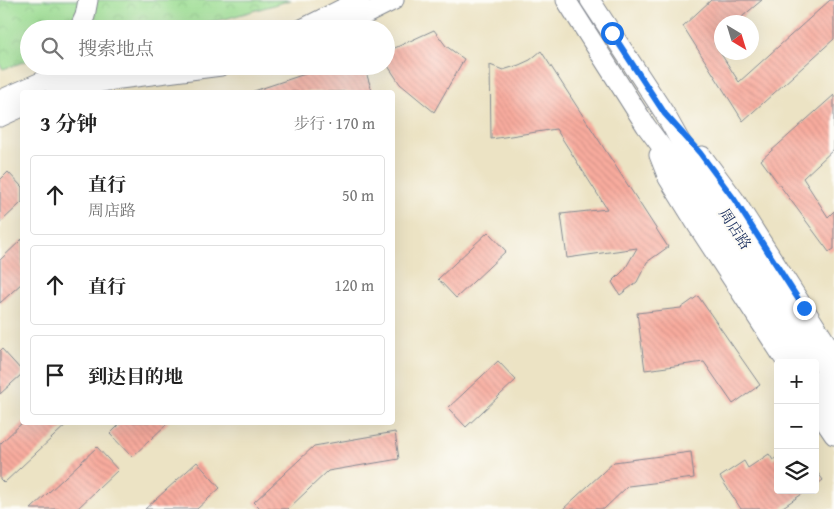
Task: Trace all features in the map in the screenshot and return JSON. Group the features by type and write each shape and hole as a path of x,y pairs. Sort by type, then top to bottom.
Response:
{"street":[{"path":"83,20 88,0"},
{"path":"320,20 360,0"},
{"path":"354,20 394,0"},
{"name":"周店路","path":"566,0 646,126 679,170 715,212 834,382"},
{"name":"周店路","path":"590,0 665,114 689,157 715,212 802,359"},
{"path":"23,90 57,75"},
{"path":"60,90 151,75"},
{"path":"0,100 20,91"},
{"path":"0,117 20,108"},
{"path":"665,114 700,153 734,199 834,355"},
{"path":"646,126 668,178 783,359"},
{"path":"819,386 834,409"},
{"path":"819,413 834,436"}],"green space":[{"path":"0,0 291,0 220,20 20,20 20,63 3,69 0,65"}],"building":[{"path":"711,0 762,0 744,15 714,15 714,60 725,60 739,82 830,0 834,0 834,39 743,121 683,26"},
{"path":"434,30 446,46 464,59 434,112 400,84 394,75 395,48"},
{"path":"541,51 668,247 647,262 637,282 620,295 612,282 625,269 637,248 567,258 561,214 607,209 556,129 491,139 490,65 503,70 530,60"},
{"path":"302,75 367,75 372,90 257,90"},
{"path":"834,95 834,149 803,178 828,217 834,211 834,249 829,252 761,160"},
{"path":"8,172 20,185 20,204 0,223 0,180"},
{"path":"488,232 506,251 456,298 438,279"},
{"path":"20,241 20,285 0,303 0,260"},
{"path":"698,296 760,385 733,404 704,362 645,370 637,313 681,308"},
{"path":"2,349 20,369 20,376 0,394 0,351"},
{"path":"498,361 516,380 466,427 448,408"},
{"path":"20,425 66,425 4,483 0,479 0,444"},
{"path":"119,425 166,425 132,457 110,434"},
{"path":"395,432 399,459 328,471 288,509 261,509 254,502 314,446"},
{"path":"97,447 118,470 77,509 31,509"},
{"path":"691,452 694,478 628,486 604,509 563,509 614,462"},
{"path":"769,454 774,459 774,494 802,494 780,509 741,509 720,477 744,461 748,468"},
{"path":"197,462 220,488 197,509 145,509"},
{"path":"819,474 823,480 819,483"}],"route":[{"path":"612,33 665,114 700,153 734,199 804,308"}]}
